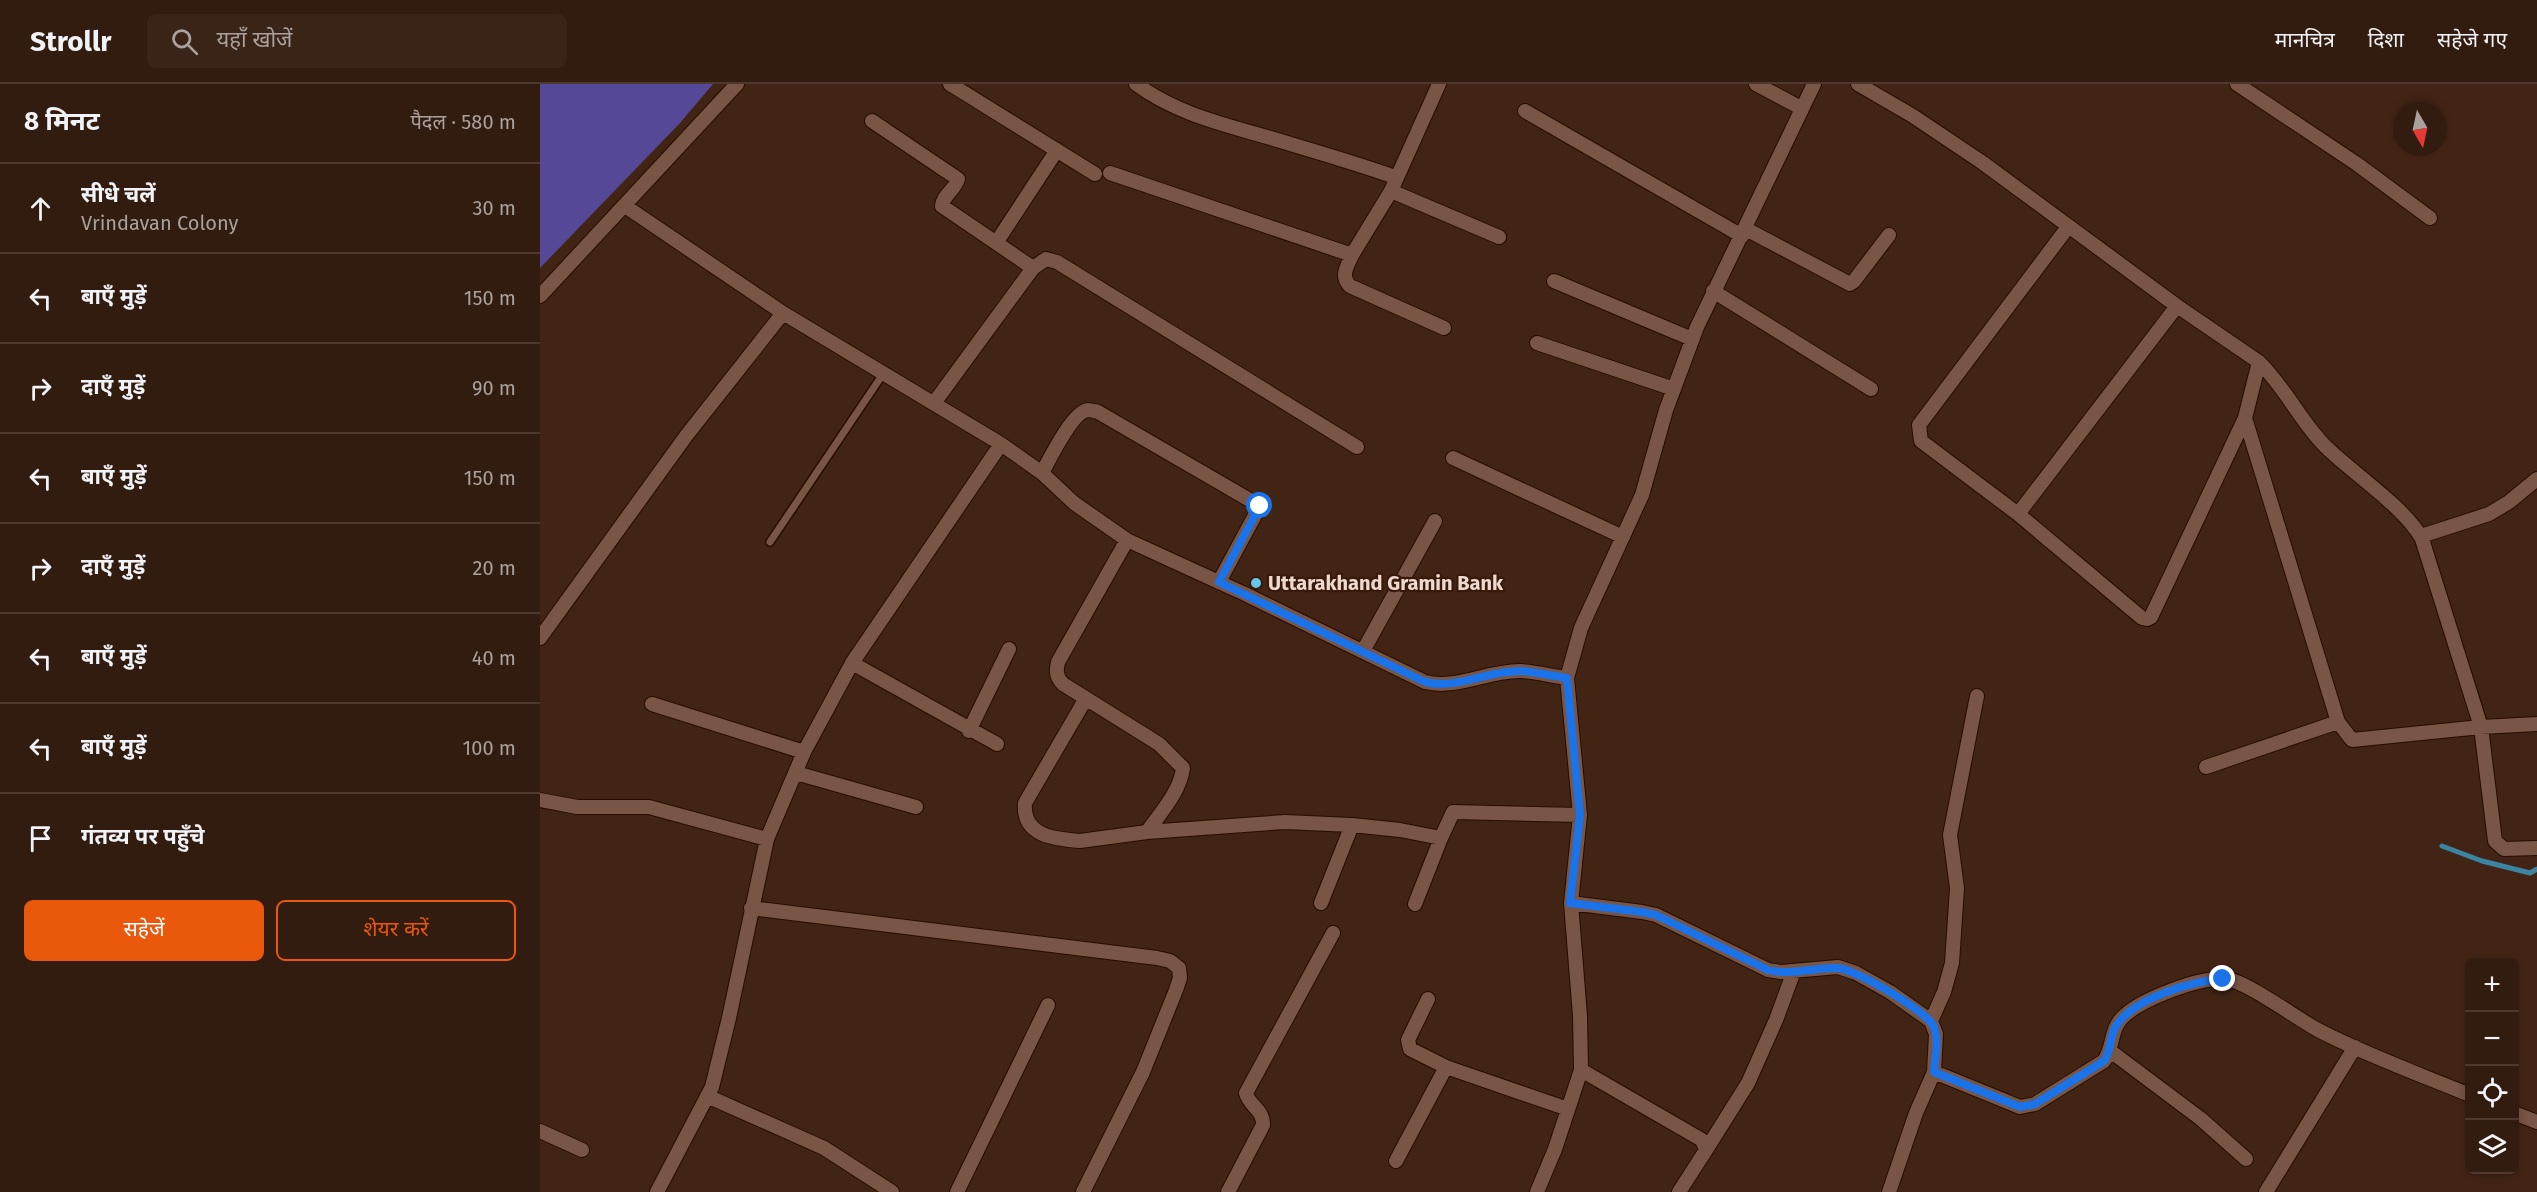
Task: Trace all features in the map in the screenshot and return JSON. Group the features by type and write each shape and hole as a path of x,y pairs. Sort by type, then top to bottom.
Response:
{"street":[{"path":"540,296 737,84"},
{"path":"950,84 1095,174"},
{"path":"1136,84 1161,101 1203,118 1347,160 1395,177"},
{"path":"1439,84 1395,177 1391,191 1352,255 1344,279 1350,286 1444,328"},
{"path":"1756,84 1801,108"},
{"path":"1537,1192 1556,1149 1581,1070 1580,1016 1570,903 1580,815 1567,678 1581,628 1642,495 1665,410 1692,339 1814,84"},
{"path":"1858,84 1913,116 1983,163 2177,306 2259,362 2270,373 2325,446 2411,522 2421,536 2481,727 2495,841 2504,849 2537,848"},
{"path":"2237,84 2357,164 2430,218"},
{"path":"1525,111 1744,232 1850,284 1889,235"},
{"path":"872,121 958,179 942,201 942,206 1033,268"},
{"path":"996,243 1057,150"},
{"path":"1110,173 1352,255"},
{"path":"1391,191 1499,237"},
{"path":"625,206 783,313 1001,444 1041,473 1074,503 1127,540 1425,682 1435,684 1520,671 1567,678"},
{"path":"2068,227 1919,425 1921,441 2018,514 2142,618 2151,617 2245,418 2259,362"},
{"path":"934,403 1033,268 1046,259 1057,262 1357,447"},
{"path":"1554,281 1692,339"},
{"path":"1713,291 1871,389"},
{"path":"2018,514 2177,306"},
{"path":"540,638 686,436 783,313"},
{"path":"1537,342 1674,389"},
{"path":"1041,473 1072,422 1080,413 1087,410 1098,412 1260,506 1219,582"},
{"path":"2245,418 2338,722 2352,740 2481,727 2537,724"},
{"path":"657,1192 707,1096 729,1018 767,839 804,752 852,663 1001,444"},
{"path":"1453,458 1623,537"},
{"path":"2421,536 2498,510 2537,479"},
{"path":"1363,651 1435,521"},
{"path":"1127,540 1058,662 1056,671 1058,679 1085,700 1160,744 1183,768 1182,779 1177,789 1147,832"},
{"path":"969,731 1009,650"},
{"path":"852,663 969,731 997,744"},
{"path":"1931,1021 1944,992 1952,963 1957,888 1950,835 1977,696"},
{"path":"1085,700 1024,803 1024,815 1032,827 1041,834 1080,841 1147,832 1285,822 1352,825 1400,830 1441,838"},
{"path":"652,704 804,752"},
{"path":"2206,767 2338,722"},
{"path":"796,773 916,807"},
{"path":"540,800 577,807 649,807 767,839"},
{"path":"1415,904 1453,812 1580,815"},
{"path":"1321,903 1352,825"},
{"path":"1570,903 1656,915 1768,970 1838,968 1847,970 1890,992 1931,1021 1936,1034 1934,1072 1916,1113 1889,1192"},
{"path":"751,908 1157,958 1170,961 1179,968 1180,978 1176,990 1143,1072 1083,1192"},
{"path":"1228,1192 1263,1125 1262,1115 1248,1100 1246,1093 1333,933"},
{"path":"1679,1192 1748,1083 1776,1020 1794,971"},
{"path":"1934,1072 2020,1107 2026,1107 2035,1104 2104,1061 2114,1030 2129,1011 2195,982 2223,979 2244,986 2290,1014 2355,1047 2465,1093"},
{"path":"1428,999 1408,1040 1408,1047 1446,1067 1568,1109"},
{"path":"957,1192 1048,1005"},
{"path":"2266,1192 2355,1047"},
{"path":"2109,1050 2200,1119 2246,1159"},
{"path":"1396,1161 1446,1067"},
{"path":"1581,1070 1700,1137 1706,1150"},
{"path":"707,1096 824,1148 892,1192"},
{"path":"2519,1115 2537,1122"},
{"path":"540,1131 582,1150"}],"lane":[{"path":"770,542 883,374"}],"shaded area":[{"path":"540,84 713,84 680,123 540,268"}],"waterway":[{"path":"2442,846 2482,861 2530,873 2537,869"}],"place":[{"name":"Uttarakhand Gramin Bank","path":"1256,583"}],"route":[{"path":"1260,506 1219,582 1425,682 1449,684 1520,671 1567,678 1580,815 1570,903 1656,915 1768,970 1782,972 1838,968 1856,974 1890,992 1931,1021 1936,1034 1934,1072 2020,1107 2035,1104 2104,1061 2114,1030 2129,1011 2195,982 2223,979"}]}
